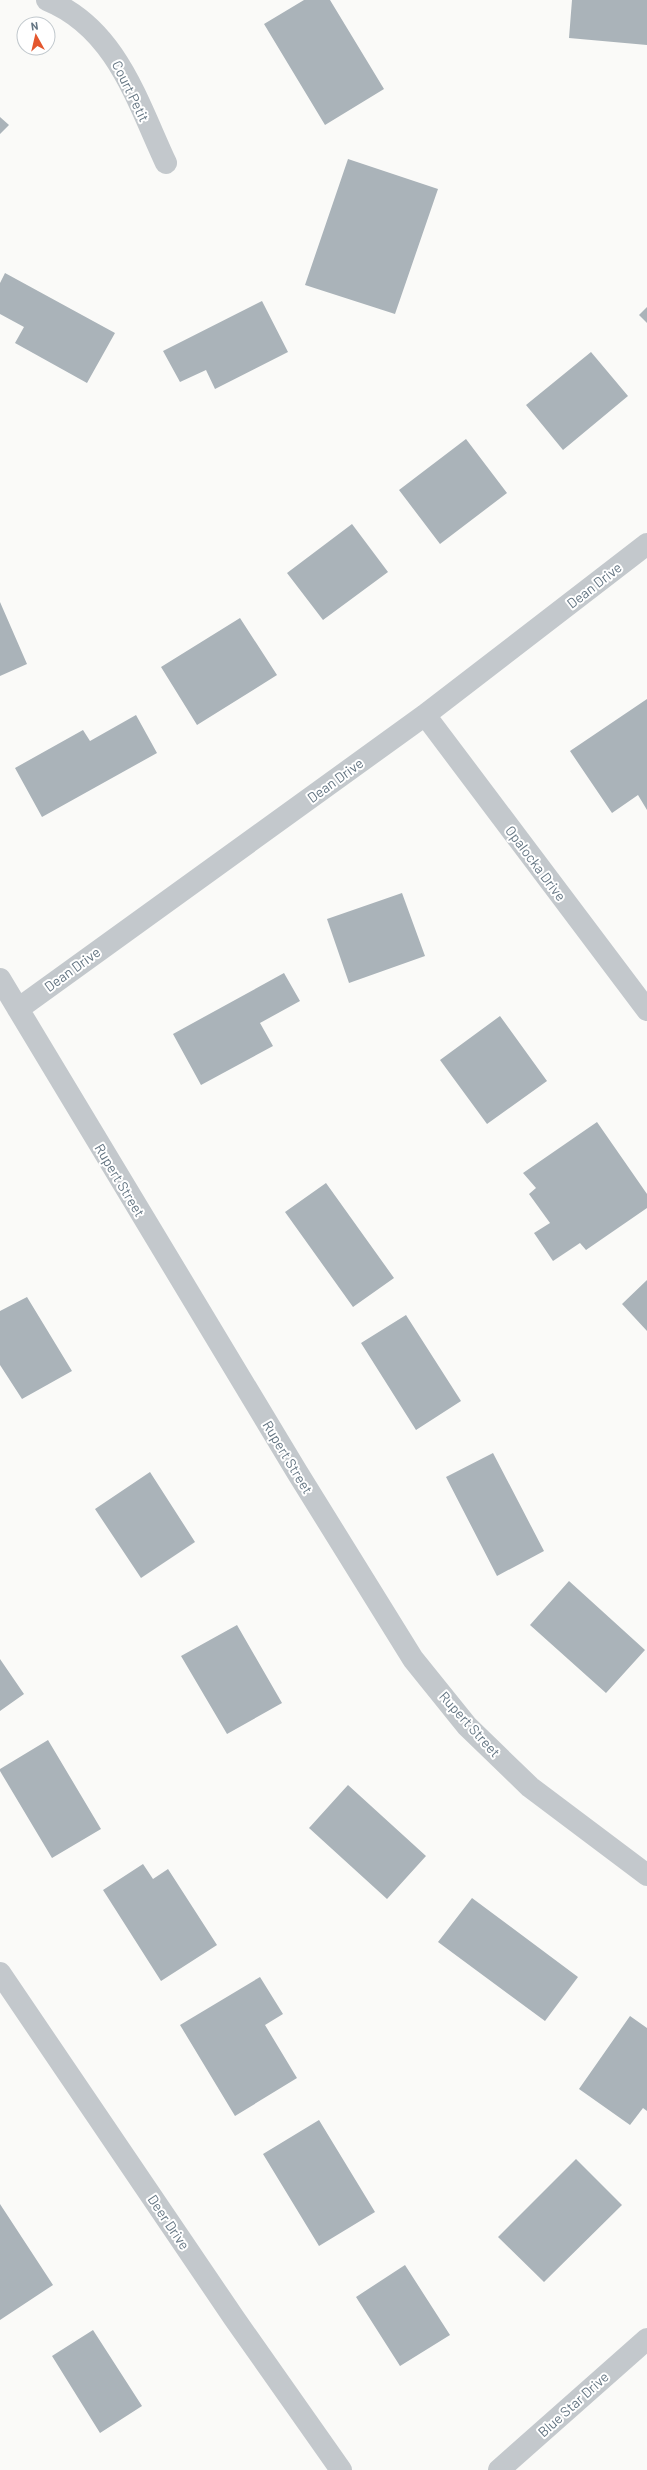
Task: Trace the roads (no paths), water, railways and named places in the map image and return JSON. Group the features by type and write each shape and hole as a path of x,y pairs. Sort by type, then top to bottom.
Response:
{"street":[{"name":"Court Petit","path":"47,0 60,5 94,30 120,63 166,163"},
{"name":"Dean Drive","path":"18,1009 425,715 647,544"},
{"name":"Opalocka Drive","path":"425,715 647,1010"},
{"name":"Rupert Street","path":"0,979 297,1472 413,1659 468,1726 530,1787 647,1875"},
{"name":"Deer Drive","path":"0,1973 234,2318 341,2470"},
{"name":"Blue Star Drive","path":"499,2470 647,2339"}]}
